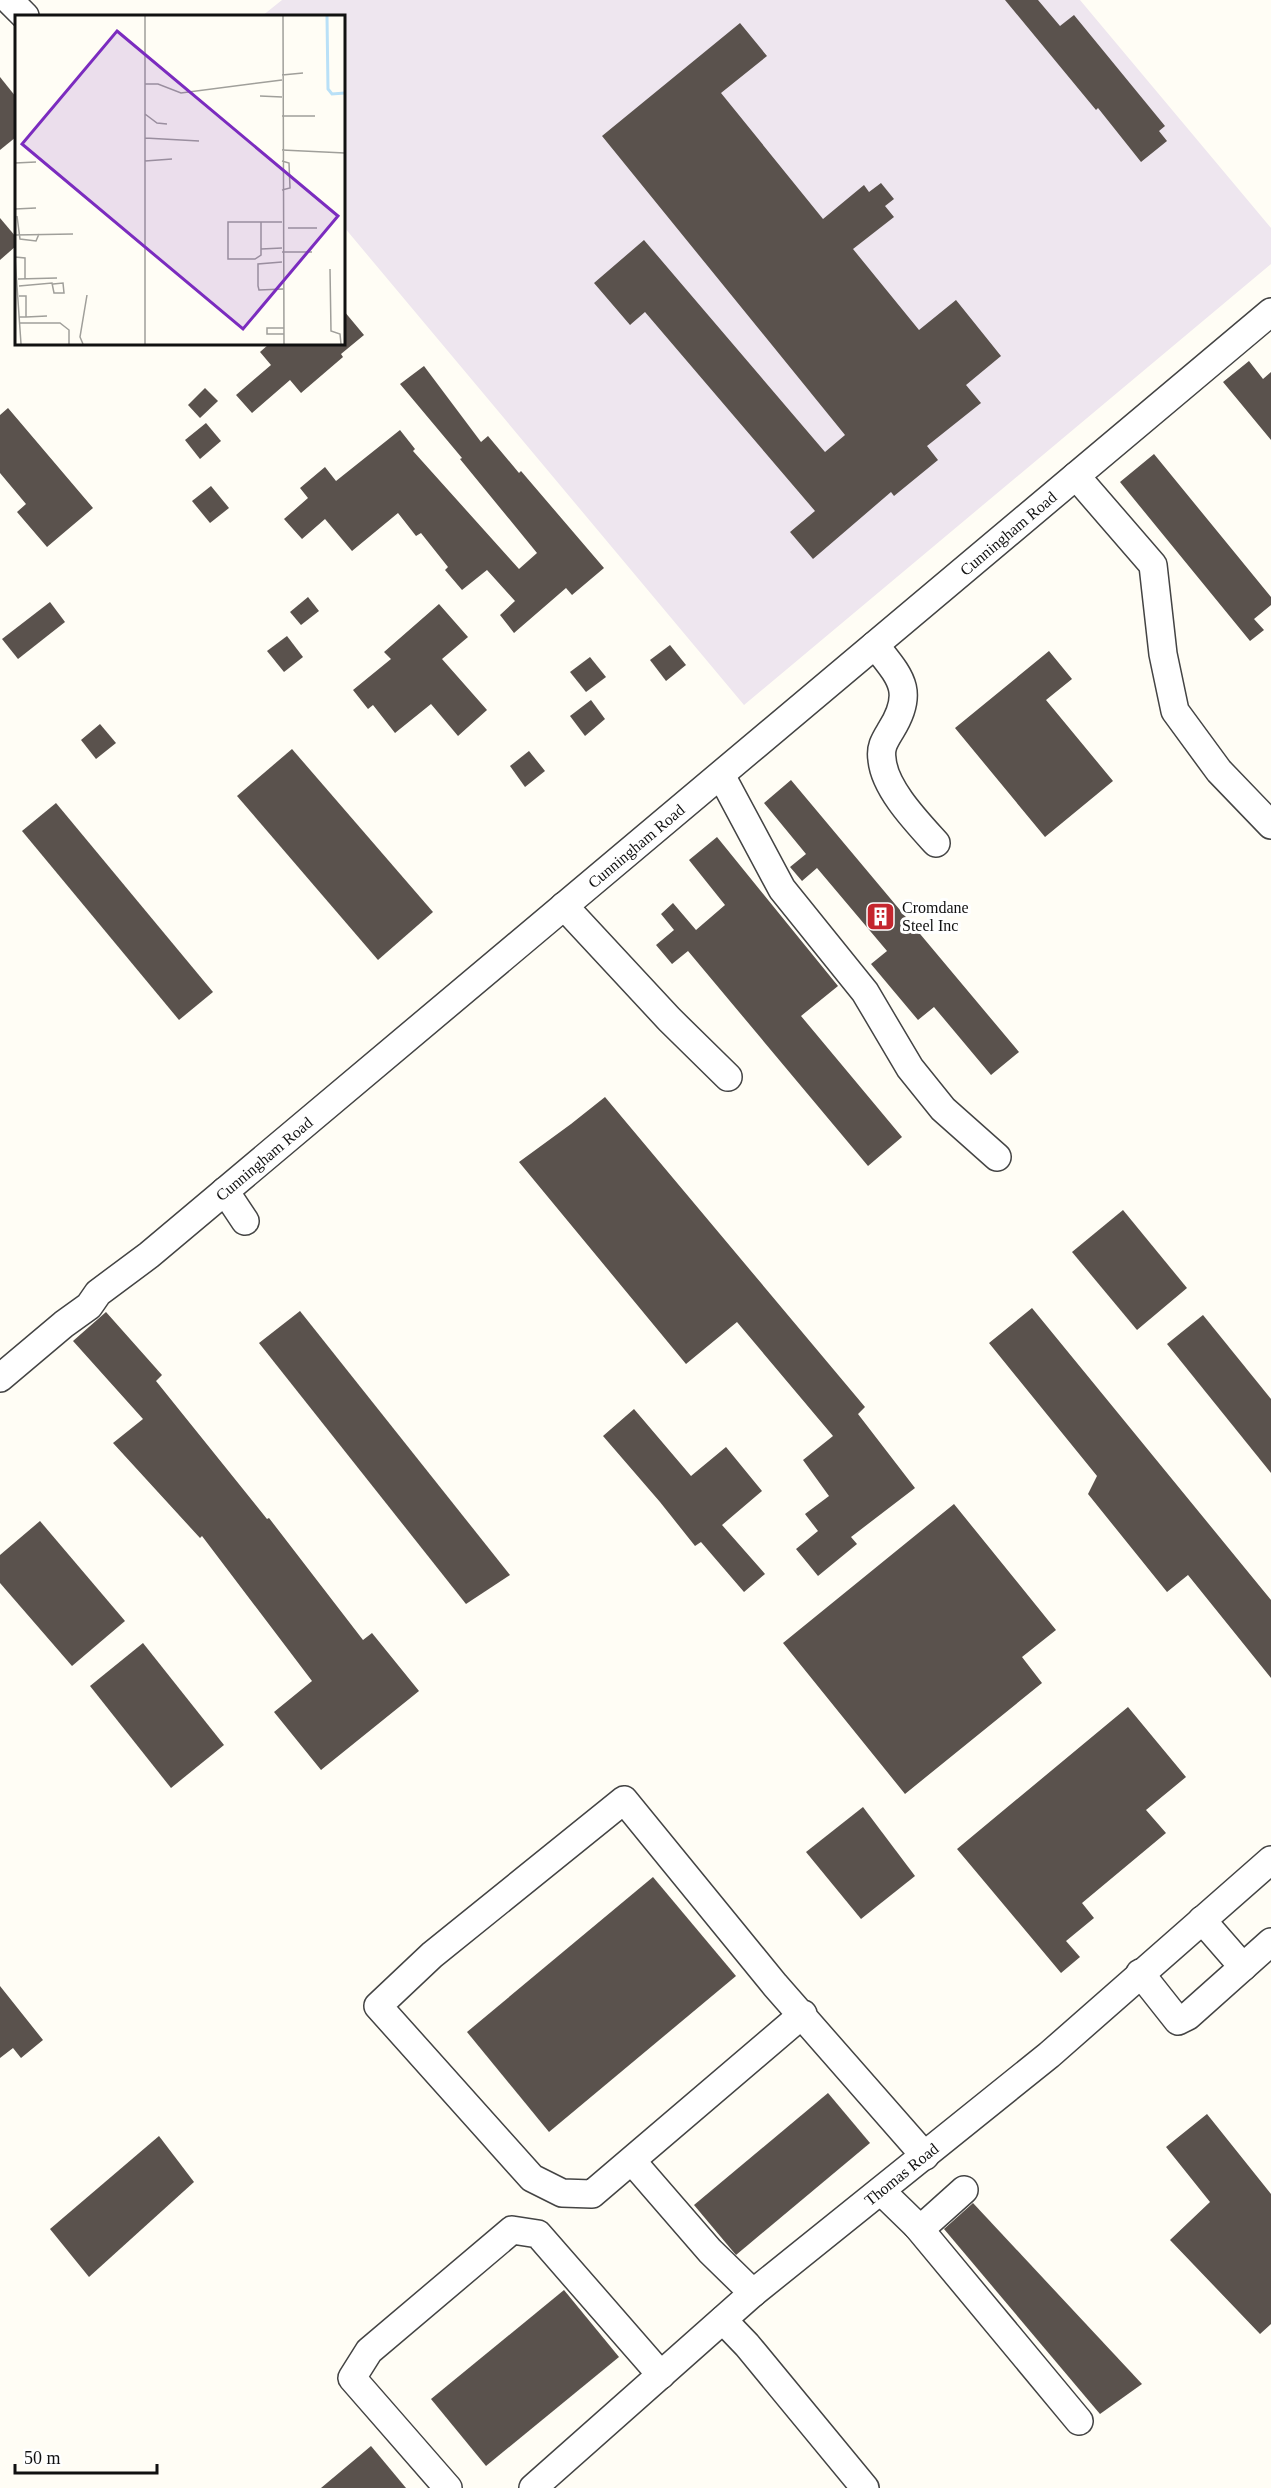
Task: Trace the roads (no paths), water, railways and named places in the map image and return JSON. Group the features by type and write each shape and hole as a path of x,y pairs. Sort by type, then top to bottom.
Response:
{"street":[{"path":"9,0 24,15"},
{"name":"Cunningham Road","path":"0,1378 89,1306 98,1293 149,1255 1271,312"},
{"path":"1076,476 1153,565 1163,654 1175,711 1219,771 1271,825"},
{"path":"874,645 899,675 903,685 903,703 894,726 881,746 885,776 910,813 936,843"},
{"path":"721,774 783,889 865,992 910,1068 943,1109 998,1157"},
{"path":"564,906 669,1019 728,1077"},
{"path":"225,1191 245,1221"},
{"path":"803,2014 592,2194 561,2193 531,2178 378,2006 432,1955 624,1800 775,1985 803,2014 926,2156"},
{"name":"Thomas Road","path":"533,2488 753,2293 882,2192 1049,2055 1271,1860"},
{"path":"1202,1920 1243,1967"},
{"path":"1140,1974 1178,2021 1188,2016 1271,1942"},
{"path":"632,2161 710,2251 753,2293"},
{"path":"917,2226 925,2225 964,2190"},
{"path":"882,2192 917,2226 1079,2421"},
{"path":"448,2488 352,2378 369,2351 512,2230 538,2234 661,2375"},
{"path":"723,2320 747,2345 866,2488"}],"place":[{"name":"Cromdane Steel Inc","path":"881,916"}]}
